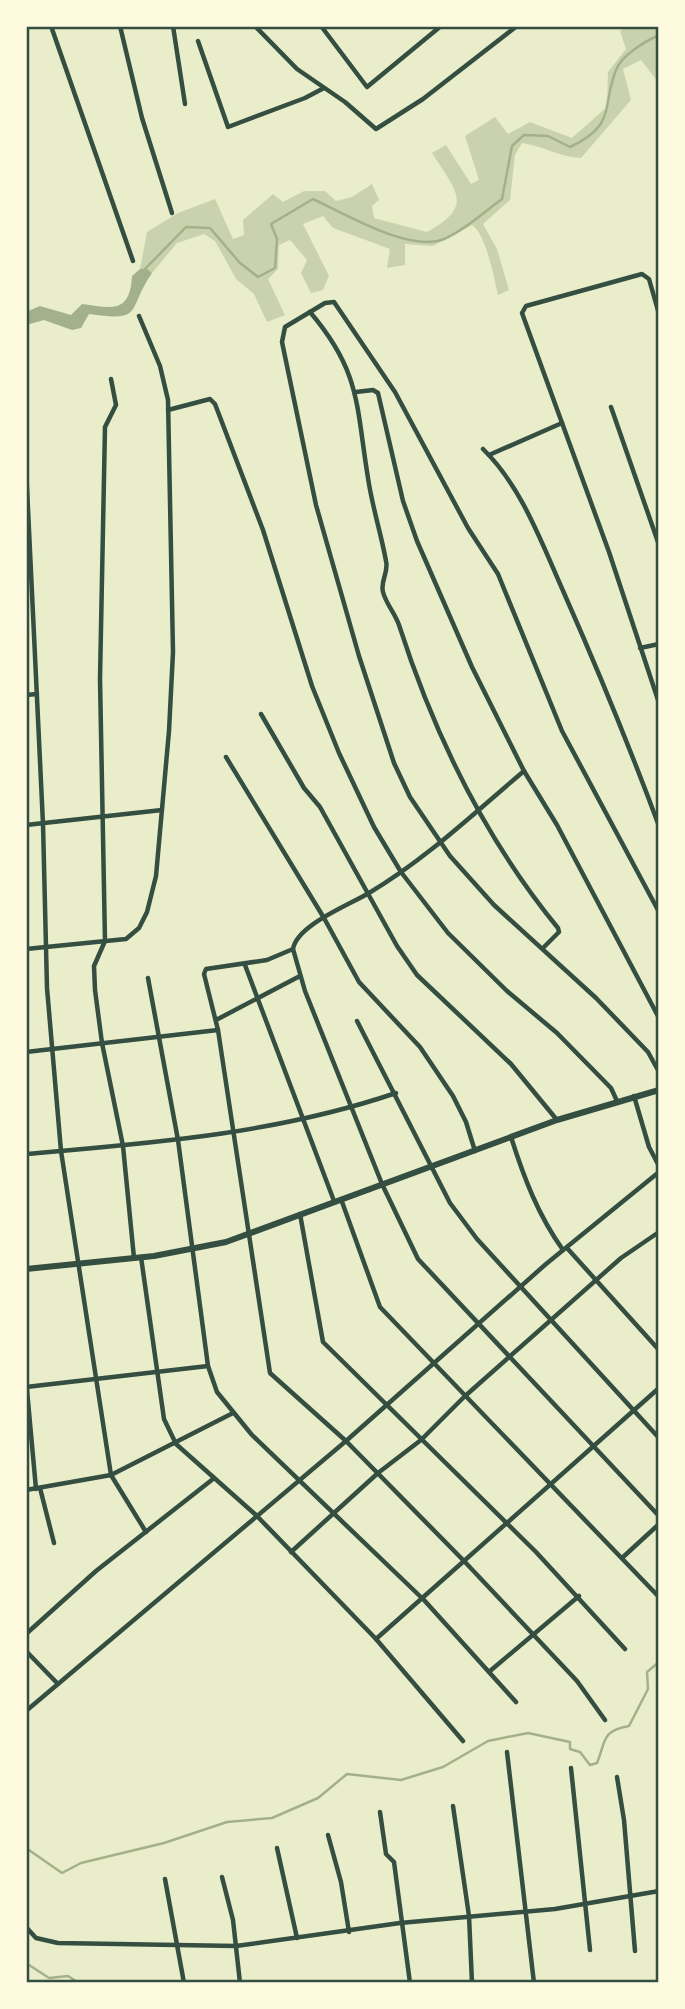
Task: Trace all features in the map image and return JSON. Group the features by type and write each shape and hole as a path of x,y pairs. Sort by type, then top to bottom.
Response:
{"street":[{"path":"51,26 133,261"},
{"path":"120,26 142,118 172,213"},
{"path":"173,26 185,104"},
{"path":"255,26 297,69 376,130 423,99 517,26"},
{"path":"321,26 364,86 370,85 441,26"},
{"path":"198,41 228,127 306,98 324,88"},
{"path":"659,314 649,279 642,274 523,309 522,313 610,552 659,704"},
{"path":"659,912 562,731 498,574 468,528 395,392 334,302 325,303 285,327 282,342 316,505 359,656 394,763 419,815 441,845 494,905 544,948 648,1052 659,1072"},
{"path":"310,312 337,348 356,392 368,481 387,565 382,589 396,616 426,702 456,773 503,850 558,928 559,932 544,948"},
{"path":"26,949 127,939 139,928 147,912 156,876 173,652 169,410 166,383 139,316"},
{"path":"111,379 116,405 105,427 100,651 105,942 94,966 102,1044 123,1146 137,1257 164,1419 176,1444 257,1515 376,1639 463,1741"},
{"path":"356,392 373,390 378,393 395,471 417,541 472,667 524,771 557,825 659,1018"},
{"path":"169,410 202,398 210,399 215,404 264,530 312,686 354,785 401,872 461,947 557,1032 611,1088 617,1101"},
{"path":"611,407 659,545"},
{"path":"489,455 562,423"},
{"path":"483,449 507,477 540,538 600,678 659,827"},
{"path":"26,467 51,1049 61,1152 76,1264 111,1475 125,1503 146,1532"},
{"path":"640,648 659,644"},
{"path":"26,695 37,694"},
{"path":"261,714 304,788 320,807 417,975 511,1064 557,1121"},
{"path":"226,757 324,918 359,982 420,1046 447,1087 466,1122 476,1152"},
{"path":"524,771 441,845 368,894 324,918 297,937 293,949 300,976 382,1184 418,1259 477,1326 659,1516"},
{"path":"26,825 162,810"},
{"path":"293,949 244,965 204,971 218,1030 235,1132 270,1373 346,1441 465,1562 577,1681 605,1720"},
{"path":"244,965 380,1307 659,1597"},
{"path":"216,1020 257,1001 300,976"},
{"path":"148,978 178,1140 190,1250 208,1366 217,1392 233,1413 297,1479 424,1600 516,1702"},
{"path":"357,1021 450,1203 477,1239 659,1438"},
{"path":"26,1052 218,1030"},
{"path":"26,1269 190,1250 248,1235 511,1137 634,1095 659,1090"},
{"path":"26,1154 178,1140 306,1121 396,1093"},
{"path":"634,1095 649,1147 659,1166"},
{"path":"511,1137 536,1206 565,1249 659,1350"},
{"path":"26,1711 297,1479 346,1441 431,1363 659,1172"},
{"path":"300,1214 323,1342 579,1596 625,1649"},
{"path":"291,1552 378,1473 421,1440 464,1397 595,1281 659,1232"},
{"path":"27,1387 208,1366"},
{"path":"26,1379 38,1489 54,1543"},
{"path":"376,1639 424,1600 506,1522 659,1388"},
{"path":"26,1490 111,1475 233,1413"},
{"path":"26,1634 96,1571 213,1479"},
{"path":"622,1558 659,1524"},
{"path":"489,1671 579,1596"},
{"path":"26,1651 58,1684"},
{"path":"507,1752 534,1983"},
{"path":"571,1768 590,1950"},
{"path":"617,1777 635,1951"},
{"path":"453,1805 469,1916 472,1983"},
{"path":"380,1812 386,1854 394,1862 410,1983"},
{"path":"328,1835 341,1882 349,1932"},
{"path":"277,1848 297,1938"},
{"path":"222,1877 236,1946 240,1983"},
{"path":"166,1879 184,1983"},
{"path":"26,1911 26,1926 36,1938 47,1942 151,1943 179,1948 236,1946 400,1923 526,1912 659,1891"}],"shaded area":[{"path":"627,26 659,26 659,83 641,60 623,69 631,100 581,158 522,143 515,155 510,200 483,224 497,249 509,290 498,295 485,247 472,225 433,246 405,244 405,265 387,268 390,249 333,228 323,216 303,224 329,276 323,290 311,293 301,273 307,260 290,240 279,245 278,269 268,279 285,315 267,322 254,294 236,279 215,241 204,234 177,243 152,273 140,269 147,232 178,213 215,199 233,239 244,235 243,220 273,194 283,202 304,191 325,191 336,201 352,197 372,184 379,200 372,206 374,218 427,232 442,223 456,206 454,188 432,153 446,145 471,184 479,180 465,136 495,117 508,134 530,122 572,138 607,107 608,72 626,49 620,31"},
{"path":"140,269 147,269 152,273 132,311 127,315 89,314 81,328 72,330 44,320 26,325 26,312 40,306 71,315 82,304 118,306 128,297 132,276"}],"waterway":[{"path":"144,270 186,227 210,228 240,263 258,277 275,268 277,239 271,224 313,199 396,236 414,241 444,239 467,226 502,199 512,146 524,135 548,136 570,147 595,131 605,114 619,64 634,50 659,35"},
{"path":"26,1848 62,1873 81,1863 164,1843 227,1822 272,1818 318,1798 347,1774 401,1780 443,1767 488,1741 528,1733 570,1742 570,1749 580,1752 590,1765 597,1763 609,1734 629,1726 648,1689 647,1672 659,1662"},
{"path":"26,1963 49,1978 68,1976 79,1983"}]}
